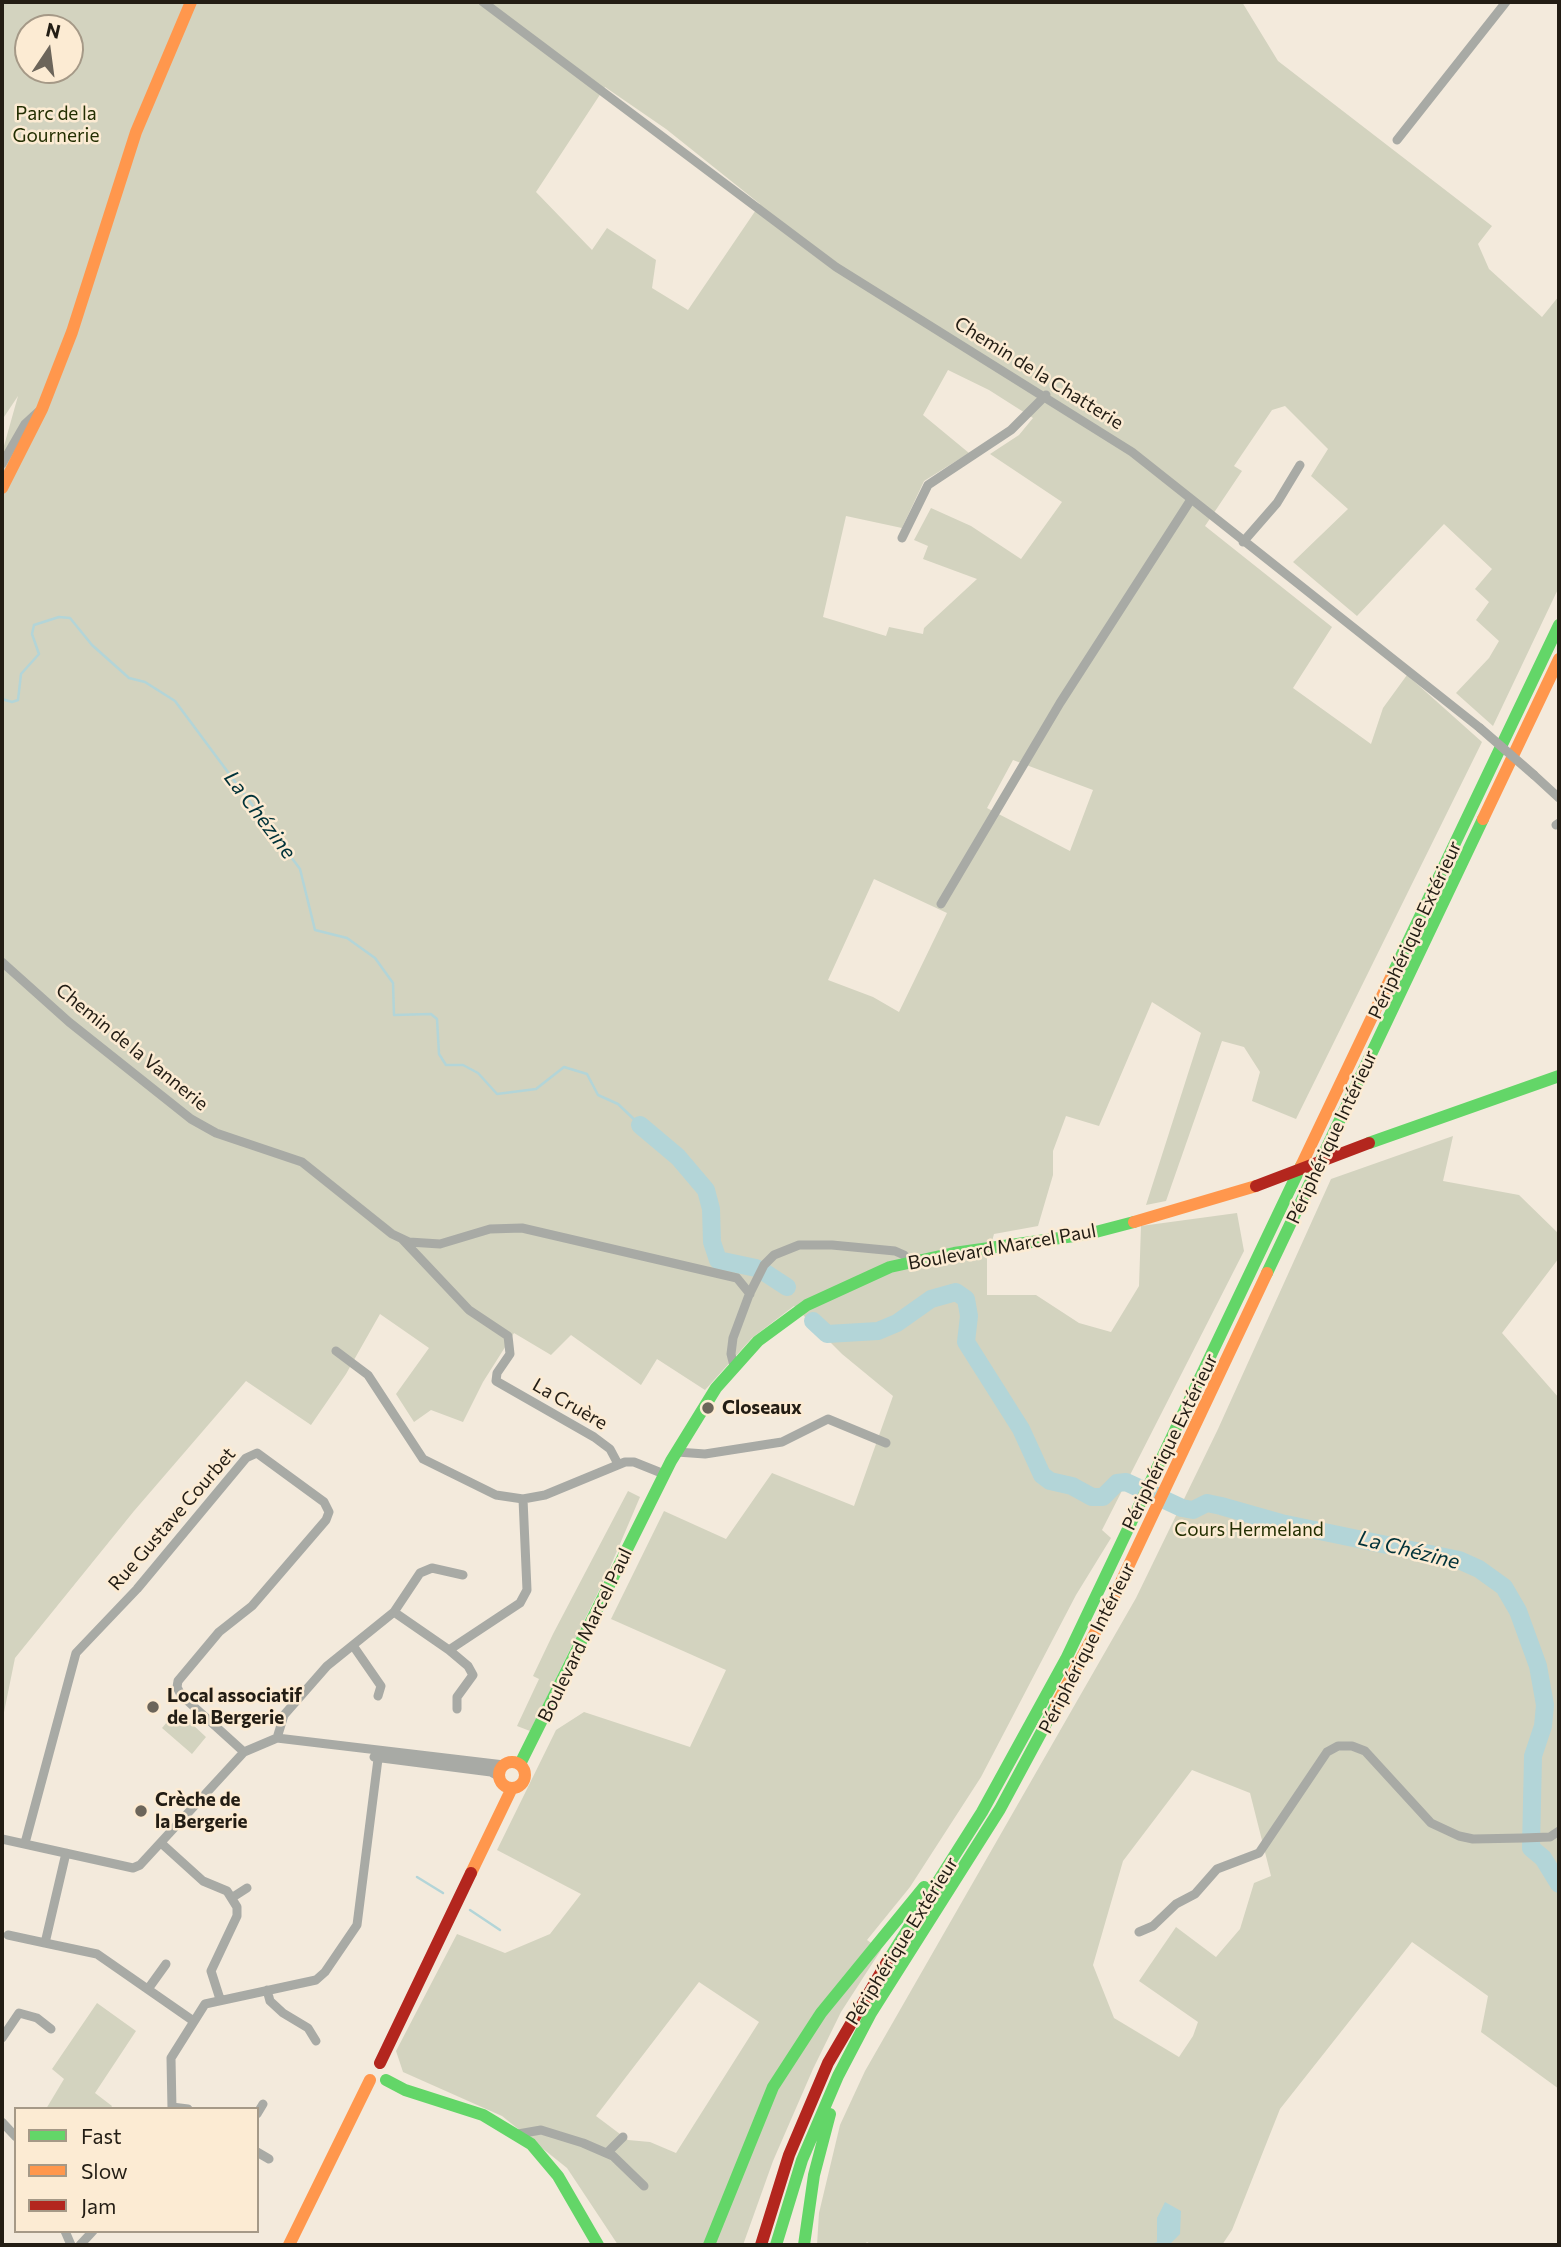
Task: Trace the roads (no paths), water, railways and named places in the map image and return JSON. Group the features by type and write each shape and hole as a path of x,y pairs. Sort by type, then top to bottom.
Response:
{"main road":[{"path":"2,488 42,409 72,332 136,132 191,2"},
{"name":"Périphérique Extérieur","path":"761,2245 789,2155 823,2074 873,1984 938,1881 1045,1699 1123,1541 1559,625"},
{"name":"Périphérique Intérieur","path":"776,2245 802,2160 838,2076 872,2013 1012,1787 1084,1656 1139,1548 1559,659"},
{"name":"Boulevard Marcel Paul","path":"520,1764 664,1475 701,1410 750,1348 807,1305 839,1287 909,1262 1088,1234 1185,1209 1256,1186 1559,1076"},
{"path":"512,1762 520,1764 525,1771 525,1779 520,1786 512,1788 504,1784 502,1770 512,1762"},
{"path":"289,2245 370,2081 369,2068 380,2063 512,1788"},
{"path":"709,2245 772,2087 821,2013 927,1884 938,1881"},
{"path":"370,2081 379,2084 386,2080 388,2070 380,2063"},
{"path":"804,2245 814,2175 839,2092 838,2076"},
{"path":"386,2080 405,2090 483,2115 518,2134 543,2157 558,2176 598,2245"}],"street":[{"name":"Chemin de la Chatterie","path":"483,2 836,267 1132,452 1480,728 1559,798"},
{"path":"1397,140 1506,2"},
{"path":"902,538 928,485 1011,430 1046,396"},
{"path":"2,464 25,424 42,409"},
{"path":"1243,542 1277,503 1300,465"},
{"path":"941,904 1060,702 1191,501"},
{"name":"Chemin de la Vannerie","path":"2,962 65,1018 191,1119 216,1133 302,1162 400,1238 425,1245 459,1239 490,1229 537,1230 737,1278 750,1294"},
{"name":"La Cruère","path":"400,1238 469,1310 508,1336 510,1354 497,1373 496,1381 594,1437 610,1449 618,1464"},
{"path":"734,1366 731,1354 733,1338 764,1265 774,1255 799,1245 832,1245 895,1251 904,1255 909,1262"},
{"path":"336,1350 368,1375 423,1460 496,1495 523,1499 545,1495 618,1464 634,1462 664,1475"},
{"path":"677,1451 705,1454 782,1441 828,1419 886,1443"},
{"name":"Rue Gustave Courbet","path":"25,1843 76,1653 137,1589 246,1458 257,1453 324,1502 329,1512 326,1520 252,1606 219,1632 178,1681 177,1688 181,1695 244,1752"},
{"path":"449,1650 520,1603 527,1590 523,1499"},
{"path":"277,1738 284,1715 327,1666 354,1647 394,1612 426,1569 463,1575"},
{"path":"394,1612 468,1666 473,1675 457,1697 457,1709"},
{"path":"354,1647 381,1686 378,1696"},
{"path":"2,1839 133,1868 141,1865 244,1752 277,1738 354,1746 502,1770"},
{"path":"354,1746 378,1759 491,1772 502,1770"},
{"path":"1139,1933 1153,1926 1176,1904 1195,1894 1217,1869 1259,1853 1327,1752 1338,1746 1352,1746 1365,1751 1431,1824 1444,1830 1473,1839 1543,1837 1559,1831"},
{"path":"172,2107 171,2059 192,2020 205,2004 316,1980 325,1972 357,1925 378,1759"},
{"path":"161,1843 203,1881 233,1897"},
{"path":"46,1943 66,1853"},
{"path":"233,1897 247,1888"},
{"path":"220,2000 211,1971 237,1916 233,1897"},
{"path":"8,1935 97,1954 192,2020"},
{"path":"148,1989 166,1964"},
{"path":"267,1990 270,2001 283,2013 308,2028 316,2041"},
{"path":"2,2038 19,2012 37,2018 51,2029"},
{"path":"259,2111 263,2104"},
{"path":"2,2122 14,2135"},
{"path":"518,2134 541,2130 607,2153 635,2174 644,2186"},
{"path":"607,2153 623,2137"},
{"path":"259,2153 269,2159"}],"water":[{"path":"1165,2202 1181,2211 1180,2234 1169,2245 1147,2245 1157,2242 1157,2218"}],"waterway":[{"name":"La Chézine","path":"2,699 12,702 18,700 21,674 39,654 32,634 34,625 59,617 70,618 92,645 129,678 145,682 175,701 300,869 315,930 347,938 375,958 393,983 394,1015 431,1014 437,1019 439,1054 446,1065 463,1065 478,1073 497,1094 536,1089 564,1067 587,1074 598,1095 618,1104 640,1125"},
{"name":"La Chézine","path":"640,1125 678,1157 706,1190 711,1209 712,1242 718,1260 756,1268"},
{"name":"La Chézine","path":"764,1272 787,1287"},
{"name":"La Chézine","path":"813,1321 827,1334 878,1331 897,1323 931,1299 956,1292 966,1299 969,1316 966,1342 1021,1429 1042,1475 1050,1481 1072,1486 1092,1497 1103,1497 1117,1483 1126,1482 1182,1508 1193,1510 1207,1503 1281,1523 1459,1560 1479,1569 1504,1587 1518,1611 1538,1666 1545,1705 1543,1726 1533,1756 1531,1848 1543,1858 1559,1884"},
{"path":"417,1877 443,1893"},
{"path":"470,1910 500,1930"}],"place":[{"name":"Closeaux","path":"708,1408"},
{"name":"Local associatif de la Bergerie","path":"153,1707"},
{"name":"Crèche de la Bergerie","path":"141,1811"}],"park label":[{"name":"Parc de la Gournerie","path":"56,125"},
{"name":"Cours Hermeland","path":"1249,1530"}]}
